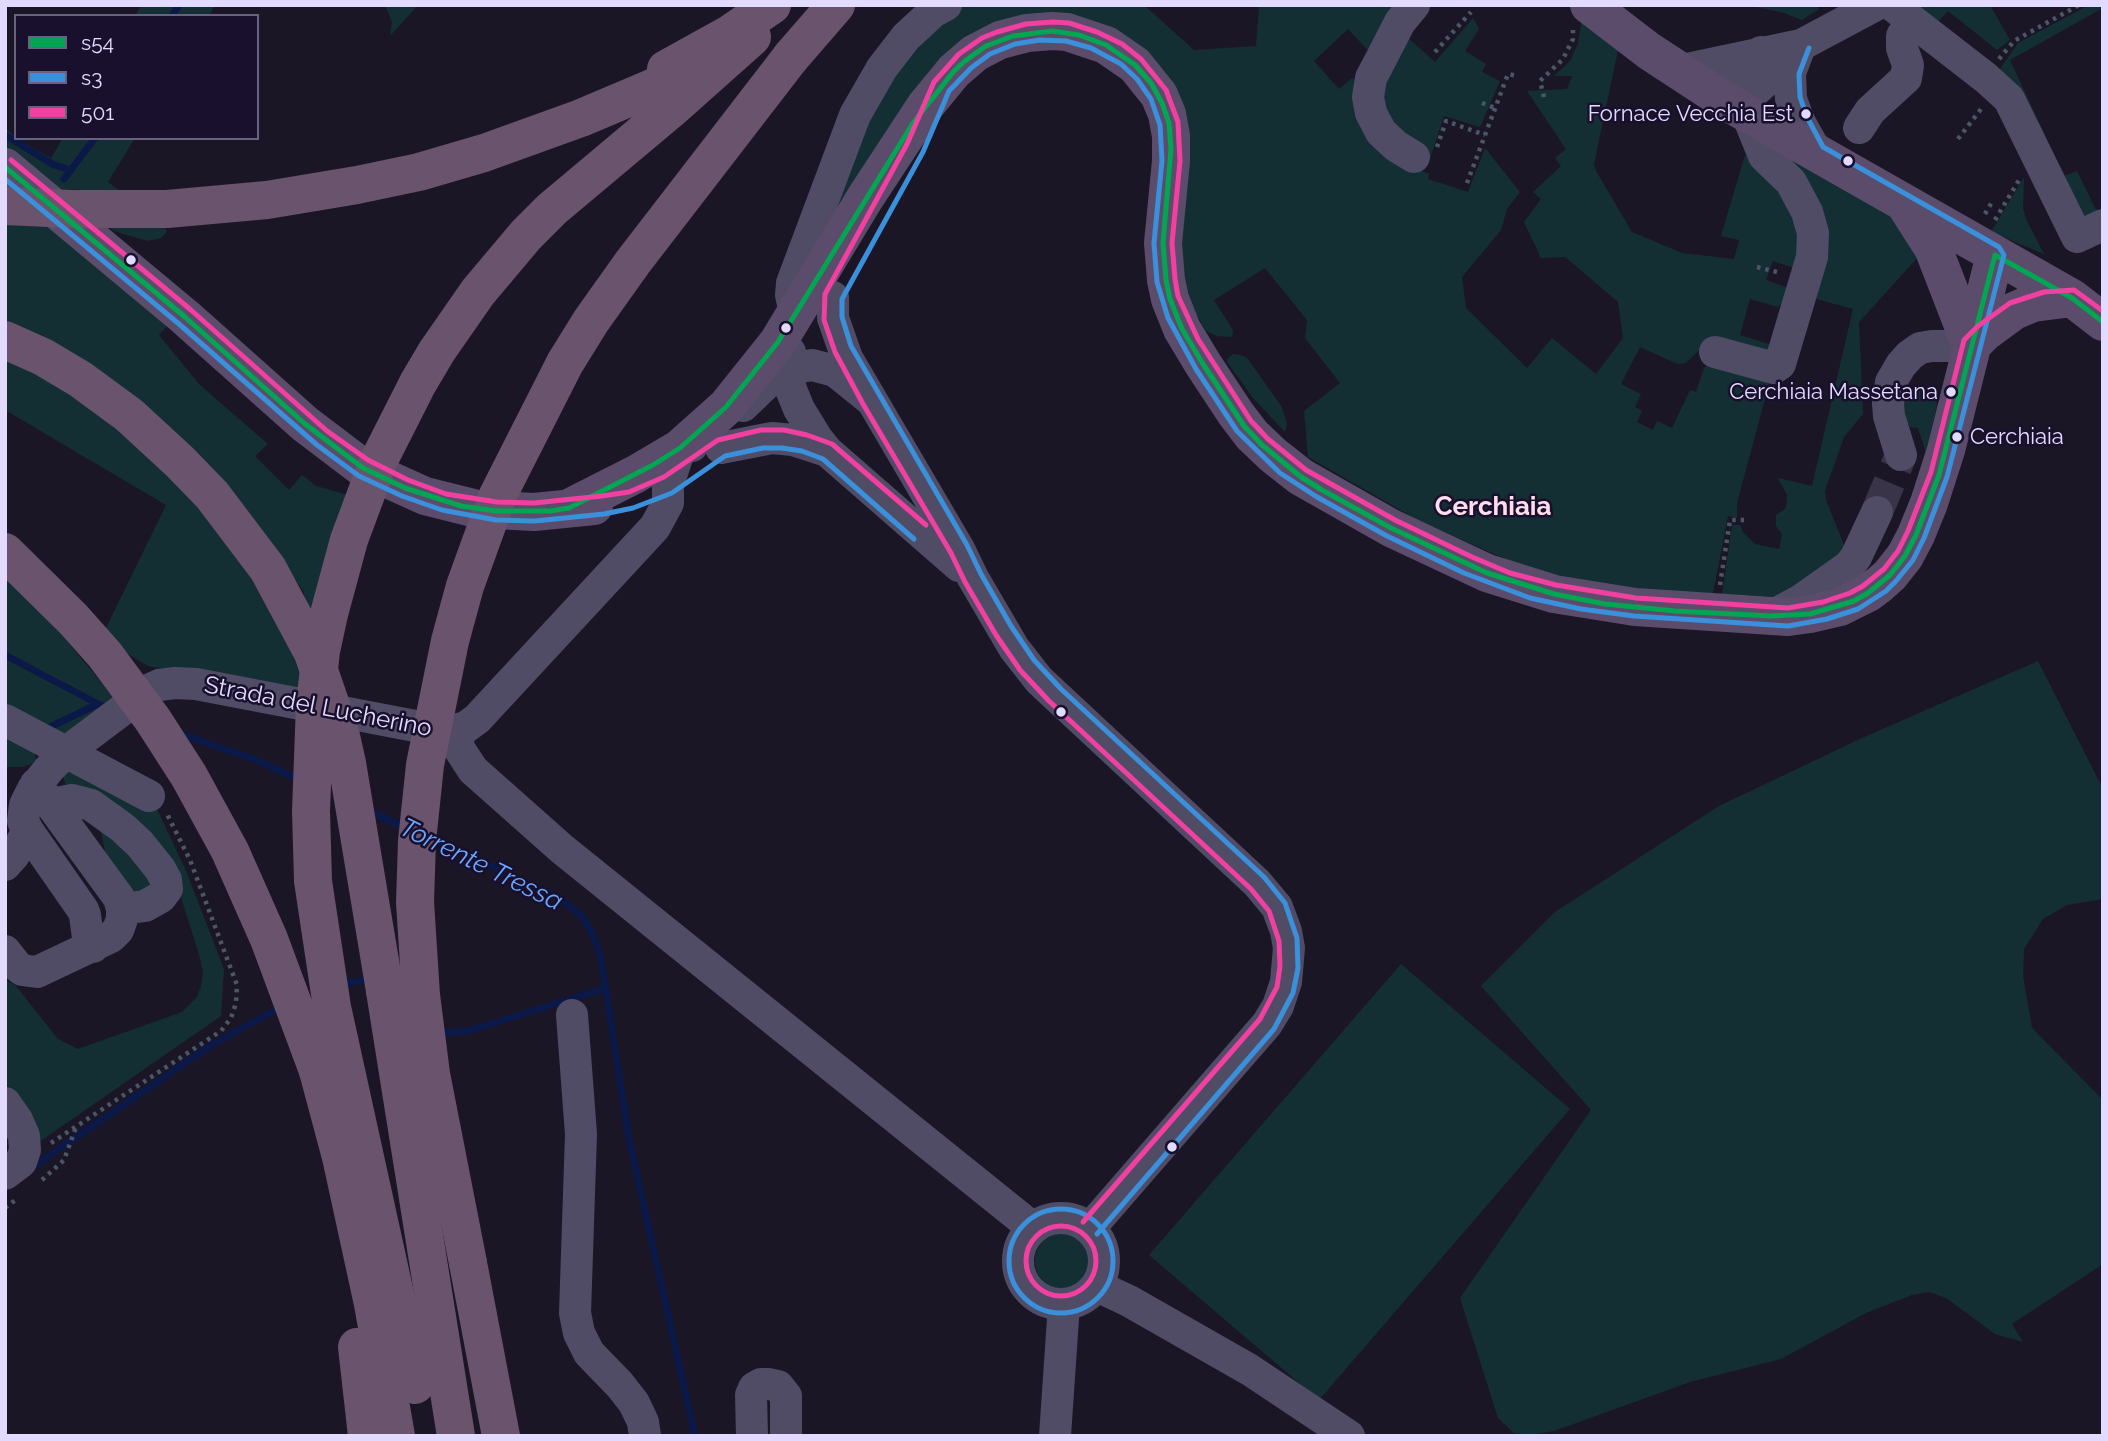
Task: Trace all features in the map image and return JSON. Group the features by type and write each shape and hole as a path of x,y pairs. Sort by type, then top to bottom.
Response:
{"highway":[{"path":"5,205 72,209 167,209 322,192 388,179 484,153 615,104 687,71 762,21 798,5"},
{"path":"501,1436 431,1074 421,995 415,902 418,828 425,765 450,641 465,586 498,495 565,363 618,284 791,57 836,5"},
{"path":"423,1436 415,1385 330,996 313,881 311,811 315,704 321,651 329,614 349,540 378,462 418,383 478,292 552,209 670,110 762,21"},
{"path":"5,340 43,357 80,379 129,415 180,462 212,495 268,569 313,653 340,732 347,763 456,1436"},
{"path":"5,552 73,619 105,655 153,720 189,776 230,851 269,939 311,1073 341,1157 373,1304 396,1436"},
{"path":"5,566 63,622 127,701 158,746 219,853 258,943 311,1073 339,1214 367,1436"},
{"path":"481,1333 488,1436"}],"main road":[{"path":"1581,15 1640,44 1737,108 1903,203 1993,240 2103,322"},
{"path":"5,167 166,301 305,424 363,468 425,496 477,509 534,512 618,503 652,479 680,448 736,396 778,342 913,123 954,71 975,53 1000,40 1027,33 1052,31 1079,35 1106,45 1126,57 1151,83 1162,103 1169,123 1171,161 1163,243 1170,299 1182,329 1203,364 1244,426 1262,445 1301,477 1331,495 1391,528 1507,581 1605,604 1715,614 1801,616 1840,607 1868,593 1898,566 1916,535 1939,475 1971,346 1993,240"},
{"path":"652,479 696,467 721,448 760,407 789,369 833,297 915,148 942,86"},
{"path":"1903,203 1933,248 1971,346"},
{"path":"1971,346 2014,311 2046,301 2071,298"}],"street":[{"path":"795,313 791,295 792,283 855,114 882,68 906,37 933,12 946,5"},
{"path":"1414,5 1400,22 1371,78 1368,97 1371,113 1381,132 1396,146 1414,157"},
{"path":"1678,71 1801,45 1876,5"},
{"path":"1904,14 2004,93 2034,151 2090,231"},
{"path":"1859,128 1870,111 1903,82 1908,74 1902,36 1904,14"},
{"path":"1737,108 1783,66 1801,45"},
{"path":"1801,45 1790,73 1791,99 1799,121 1817,153"},
{"path":"1714,352 1774,368 1780,364 1812,257 1813,233 1807,212 1791,182 1764,156 1737,108 1729,87 1761,52"},
{"path":"865,198 865,214 792,344 789,382 793,396 811,430 827,451 973,578"},
{"path":"833,297 833,318 843,349 1014,648 1039,680 1257,883 1277,907 1288,939 1289,967 1284,990 1268,1024 1090,1228"},
{"path":"1901,455 1888,404 1892,382 1901,365 1920,348 1971,346"},
{"path":"680,448 710,439 767,383 789,369 812,365 835,371 871,400"},
{"path":"721,448 772,438 793,440 827,451"},
{"name":"Strada del Lucherino","path":"5,865 13,855 21,809 76,745 150,688 164,684 195,684 444,731 459,730 477,719 655,527 668,503 652,479"},
{"path":"1771,616 1801,600 1849,566 1877,512"},
{"path":"5,720 76,745 149,796"},
{"path":"459,730 458,747 473,770 594,876 1033,1228"},
{"path":"21,809 72,800 91,805 124,828 160,869 167,889 161,897 145,906 122,909"},
{"path":"5,951 22,970 37,972 93,947 116,933 122,909 119,898 21,809"},
{"path":"21,809 83,910 88,939 93,947"},
{"path":"572,1015 581,1133 575,1313 579,1333 589,1353 634,1403 643,1422 645,1436"},
{"path":"5,1103 24,1136 25,1150 13,1168"},
{"path":"1068,1218 1080,1221 1090,1228 1102,1245 1105,1256 1102,1277 1097,1286 1078,1301 1064,1304 1052,1303 1029,1290 1021,1278 1018,1265 1024,1238 1033,1228 1043,1221 1068,1218"},
{"path":"1097,1286 1129,1301 1250,1370 1349,1436"},
{"path":"1055,1436 1064,1304"},
{"path":"752,1436 751,1395 754,1388 769,1384 778,1386 786,1396 786,1436"}],"path":[{"path":"1986,78 2014,41 2079,5"},
{"path":"1435,52 1471,12"},
{"path":"1544,97 1540,81 1563,59 1581,15"},
{"path":"1467,183 1508,74 1518,76"},
{"path":"1482,103 1495,108"},
{"path":"1958,139 1981,109"},
{"path":"1464,128 1485,135"},
{"path":"1993,240 2034,151"},
{"path":"1715,614 1730,520 1744,520"},
{"path":"13,1168 221,1031 232,1018 237,985 232,969 190,860 171,820 149,796"}],"green space":[{"path":"141,5 215,5 210,14 136,14"},
{"path":"385,5 418,5 390,36 392,22"},
{"path":"962,5 1144,5 1194,50 1256,46 1259,5 1398,5 1375,58 1348,29 1314,61 1339,89 1352,78 1413,167 1429,174 1428,179 1468,192 1485,148 1520,192 1507,209 1501,230 1462,277 1466,308 1527,368 1552,338 1596,374 1623,338 1618,302 1565,257 1541,258 1524,222 1541,199 1533,192 1561,166 1555,158 1566,149 1527,91 1567,89 1572,76 1554,76 1570,61 1578,43 1582,19 1618,50 1594,164 1632,232 1682,253 1734,259 1739,240 1721,236 1745,155 1770,172 1807,231 1797,269 1773,261 1766,280 1794,290 1790,308 1750,299 1740,335 1778,347 1774,361 1707,342 1686,363 1678,364 1640,347 1621,384 1641,394 1635,407 1642,411 1637,422 1653,430 1657,421 1672,428 1690,390 1696,392 1704,368 1710,364 1769,379 1737,503 1737,518 1728,516 1713,593 1647,593 1530,570 1416,519 1308,457 1304,411 1340,383 1305,338 1307,320 1265,268 1214,300 1233,330 1232,337 1217,336 1206,331 1189,301 1180,273 1164,78 1002,27 804,266 862,116 937,17"},
{"path":"1747,5 1816,5 1819,9 1802,20"},
{"path":"1921,5 1990,5 2010,40 1997,50 1948,11 1935,25 1915,9"},
{"path":"2089,5 2103,5 2103,8 2010,60 2064,176 2077,171 2096,210 2098,209 2098,214 2080,223 1996,75 2018,43"},
{"path":"1473,18 1479,29 1465,51 1486,64 1482,72 1500,81 1480,127 1444,116 1430,159 1400,141 1377,89 1403,33 1435,62"},
{"path":"5,127 14,136 14,140 20,140 51,158 62,140 134,140 108,182 120,191 53,189 5,148"},
{"path":"1770,146 1891,211 1920,255 1859,322 1863,414 1844,437 1825,491 1846,550 1780,597 1722,594 1732,525 1740,525 1755,544 1779,549 1782,534 1776,526 1776,515 1786,508 1787,495 1778,478 1812,486 1853,309 1809,297 1815,277"},
{"path":"2024,177 2023,208 2044,254 1991,232"},
{"path":"5,217 51,220 167,326 159,335 199,384 268,444 255,456 289,490 302,475 316,486 348,495 316,631 303,591 286,565 5,325"},
{"path":"162,222 167,232 161,238 148,241 100,224"},
{"path":"5,350 129,430 239,550 305,661 302,693 148,666 123,651 106,628 166,505 5,410"},
{"path":"1233,354 1247,358 1282,407 1287,424 1285,432 1253,398 1227,362"},
{"path":"1931,388 1936,397 1937,406 1926,453 1918,428 1910,427 1898,404 1909,390"},
{"path":"5,577 58,630 114,698 58,742 5,711"},
{"path":"2038,661 2103,789 2103,899 2067,905 2043,919 2024,949 2023,976 2032,1028 2103,1100 2103,1264 2012,1324 2023,1342 1995,1334 1946,1298 1929,1292 1912,1295 1866,1313 1781,1359 1690,1382 1554,1431 1531,1435 1514,1433 1498,1418 1460,1298 1591,1110 1481,986 1555,912 1719,806 1862,738"},
{"path":"5,735 33,749 37,762 22,767 5,767"},
{"path":"77,767 158,811 186,871 224,969 221,1016 29,1149 5,1092 5,980 16,986 58,1039 78,1049 182,1012 197,997 203,972 180,894 68,793 63,776"},
{"path":"87,811 159,886 130,896 109,870 101,832"},
{"path":"1401,964 1570,1109 1319,1400 1149,1255"},
{"path":"1063,1233 1074,1235 1083,1241 1089,1250 1089,1272 1083,1281 1074,1287 1063,1289 1052,1287 1043,1281 1037,1272 1035,1261 1037,1250 1043,1241 1052,1235"}],"waterway":[{"path":"173,14 179,5"},
{"path":"5,135 54,165 71,170"},
{"path":"64,179 93,140"},
{"name":"Torrente Tressa","path":"5,655 110,709"},
{"path":"45,727 48,728 98,704"},
{"name":"Torrente Tressa","path":"178,733 256,760 300,780"},
{"name":"Torrente Tressa","path":"369,811 406,828"},
{"name":"Torrente Tressa","path":"429,838 556,896 582,916 593,935 601,959 629,1139 695,1436"},
{"path":"340,985 373,980"},
{"path":"437,1031 468,1031 606,988"},
{"path":"31,1168 213,1044 283,1006"}],"tunnel":[{"path":"1877,512 1901,455"}],"transit line":[{"name":"501","path":"1083,1222 1260,1019 1277,987 1279,941 1269,911 1251,889 1049,701 1020,670 965,582 835,352 824,320 825,294 907,144 934,82 959,54 982,38 997,32 1026,24 1053,22 1069,23 1097,32 1122,44 1141,59 1166,90 1178,122 1180,161 1172,243 1178,296 1198,339 1251,421 1268,439 1306,470 1395,520 1510,573 1556,585 1636,598 1788,608 1823,602 1850,593 1884,569 1898,551 1908,531 1931,472 1964,340 1978,326 2010,303 2044,292 2074,290 2103,311"},
{"name":"s54","path":"5,167 185,317 305,424 363,468 405,488 461,506 496,511 550,511 569,508 653,465 680,448 726,407 778,342 913,123 965,61 986,46 1013,36 1052,31 1079,35 1106,45 1135,65 1151,83 1162,103 1169,123 1171,149 1163,243 1170,299 1182,329 1203,364 1244,426 1262,445 1301,477 1322,490 1391,528 1487,573 1554,594 1605,604 1675,611 1771,616 1810,614 1854,601 1890,575 1905,556 1916,535 1939,475 1995,255 2072,298 2103,322"},
{"name":"s3","path":"1097,1234 1274,1029 1293,993 1298,968 1297,938 1285,903 1264,877 1061,689 1034,660 1011,626 851,346 842,317 842,299 923,152 949,91 971,68 990,54 1015,44 1040,40 1066,41 1091,48 1121,64 1137,79 1151,99 1160,125 1162,161 1154,243 1157,282 1168,318 1196,369 1237,431 1280,473 1317,497 1387,536 1464,573 1530,598 1581,609 1634,616 1788,626 1827,619 1858,609 1886,591 1913,560 1947,477 2004,255 1999,247 1823,147 1800,97 1799,74 1809,48"},
{"name":"501","path":"11,160 191,310 327,431 368,460 408,480 446,494 497,502 534,503 602,496 629,492 664,477 718,440 761,430 784,430 832,444 926,525"},
{"name":"s3","path":"5,179 179,324 317,445 359,476 402,496 442,510 496,520 535,521 604,514 633,508 672,493 725,456 763,448 782,448 802,451 823,459 914,539"},
{"name":"s3","path":"1061,1209 1081,1213 1098,1224 1109,1241 1113,1261 1109,1281 1098,1298 1081,1309 1061,1313 1041,1309 1024,1298 1013,1281 1009,1261 1013,1241 1024,1224 1041,1213 1061,1209"},
{"name":"501","path":"1061,1226 1080,1232 1090,1242 1096,1261 1090,1280 1080,1290 1061,1296 1042,1290 1032,1280 1026,1261 1032,1242 1042,1232 1061,1226"}],"place":[{"name":"Fornace Vecchia Est","path":"1806,114"},
{"name":"Cerchiaia Massetana","path":"1951,392"},
{"name":"Cerchiaia","path":"1957,437"}],"district":[{"name":"Cerchiaia","path":"1493,507"}]}
